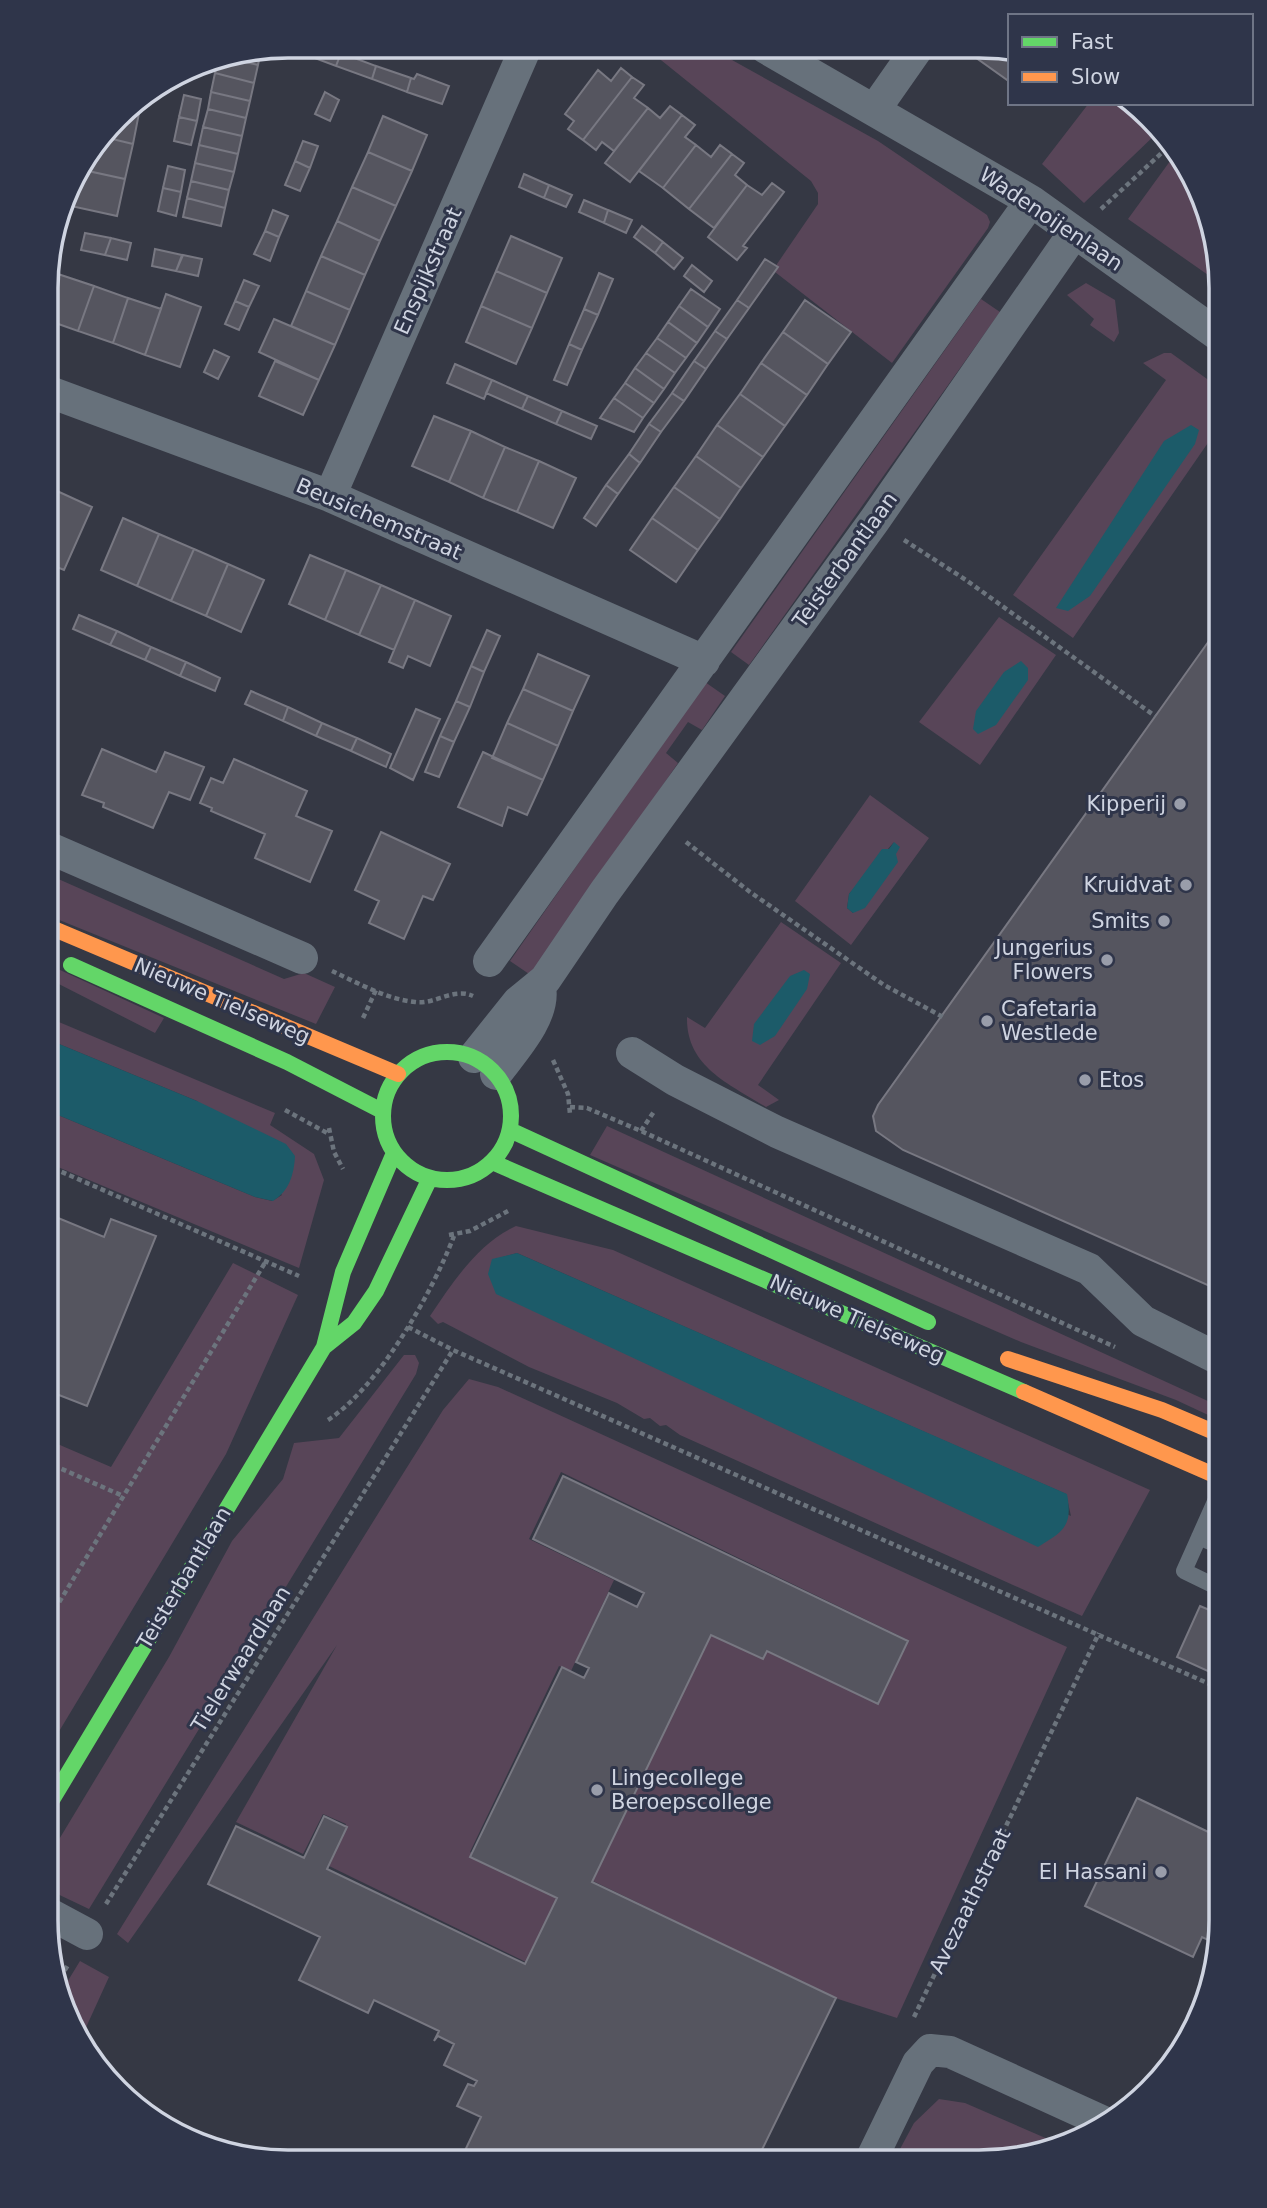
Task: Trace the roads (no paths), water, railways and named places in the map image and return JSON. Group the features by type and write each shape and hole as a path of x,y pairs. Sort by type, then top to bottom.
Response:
{"main road":[{"name":"Nieuwe Tielseweg","path":"58,931 398,1074"},
{"name":"Nieuwe Tielseweg","path":"59,959 287,1062 383,1111"},
{"path":"454,1052 485,1066 508,1096 510,1130 492,1162 463,1178 430,1178 410,1169 394,1153 383,1126 387,1091 398,1074 414,1060 433,1053 454,1052"},
{"name":"Nieuwe Tielseweg","path":"510,1130 937,1326"},
{"name":"Teisterbantlaan","path":"324,1347 330,1308 354,1238 394,1153"},
{"name":"Nieuwe Tielseweg","path":"492,1162 1209,1473"},
{"name":"Teisterbantlaan","path":"58,1790 324,1347 353,1324 393,1259 430,1178"},
{"path":"998,1354 1023,1366 1163,1410 1209,1430"}],"street":[{"name":"Enspijkstraat","path":"330,496 521,58"},
{"name":"Wadenoijenlaan","path":"784,58 1031,201 1209,328"},
{"path":"875,110 912,58"},
{"path":"489,961 1031,201"},
{"name":"Teisterbantlaan","path":"485,1066 518,1002 528,991 540,987 874,521 1074,233"},
{"name":"Beusichemstraat","path":"58,395 330,496 704,661"},
{"path":"58,852 302,958"},
{"path":"632,1053 675,1080 777,1132 1089,1269 1143,1321 1209,1354"},
{"path":"58,1918 87,1934"},
{"path":"876,2150 918,2063 930,2050 950,2052 1095,2118"}],"lane":[{"path":"1209,1515 1184,1571 1209,1583"},
{"path":"1199,1537 1209,1542"}],"water":[{"path":"1191,425 1199,430 1195,444 1090,596 1068,611 1056,608 1164,441"},
{"path":"1021,661 1028,668 1028,680 996,725 978,734 973,729 976,711 1004,672"},
{"path":"894,842 900,847 896,854 898,862 865,908 853,913 847,908 849,894 882,849 889,849"},
{"path":"804,970 810,974 807,989 775,1036 760,1045 752,1041 754,1024 790,976"},
{"path":"58,1044 197,1101 286,1144 295,1156 287,1187 273,1201 255,1197 58,1115"},
{"path":"517,1253 1067,1494 1067,1521 1060,1532 1038,1547 496,1294 488,1274 492,1259"}],"place":[{"name":"Kipperij","path":"1180,804"},
{"name":"Kruidvat","path":"1186,885"},
{"name":"Smits","path":"1164,921"},
{"name":"Jungerius Flowers","path":"1107,960"},
{"name":"Cafetaria Westlede","path":"987,1021"},
{"name":"Etos","path":"1085,1080"},
{"name":"Lingecollege Beroepscollege","path":"597,1790"},
{"name":"El Hassani","path":"1161,1872"}]}
